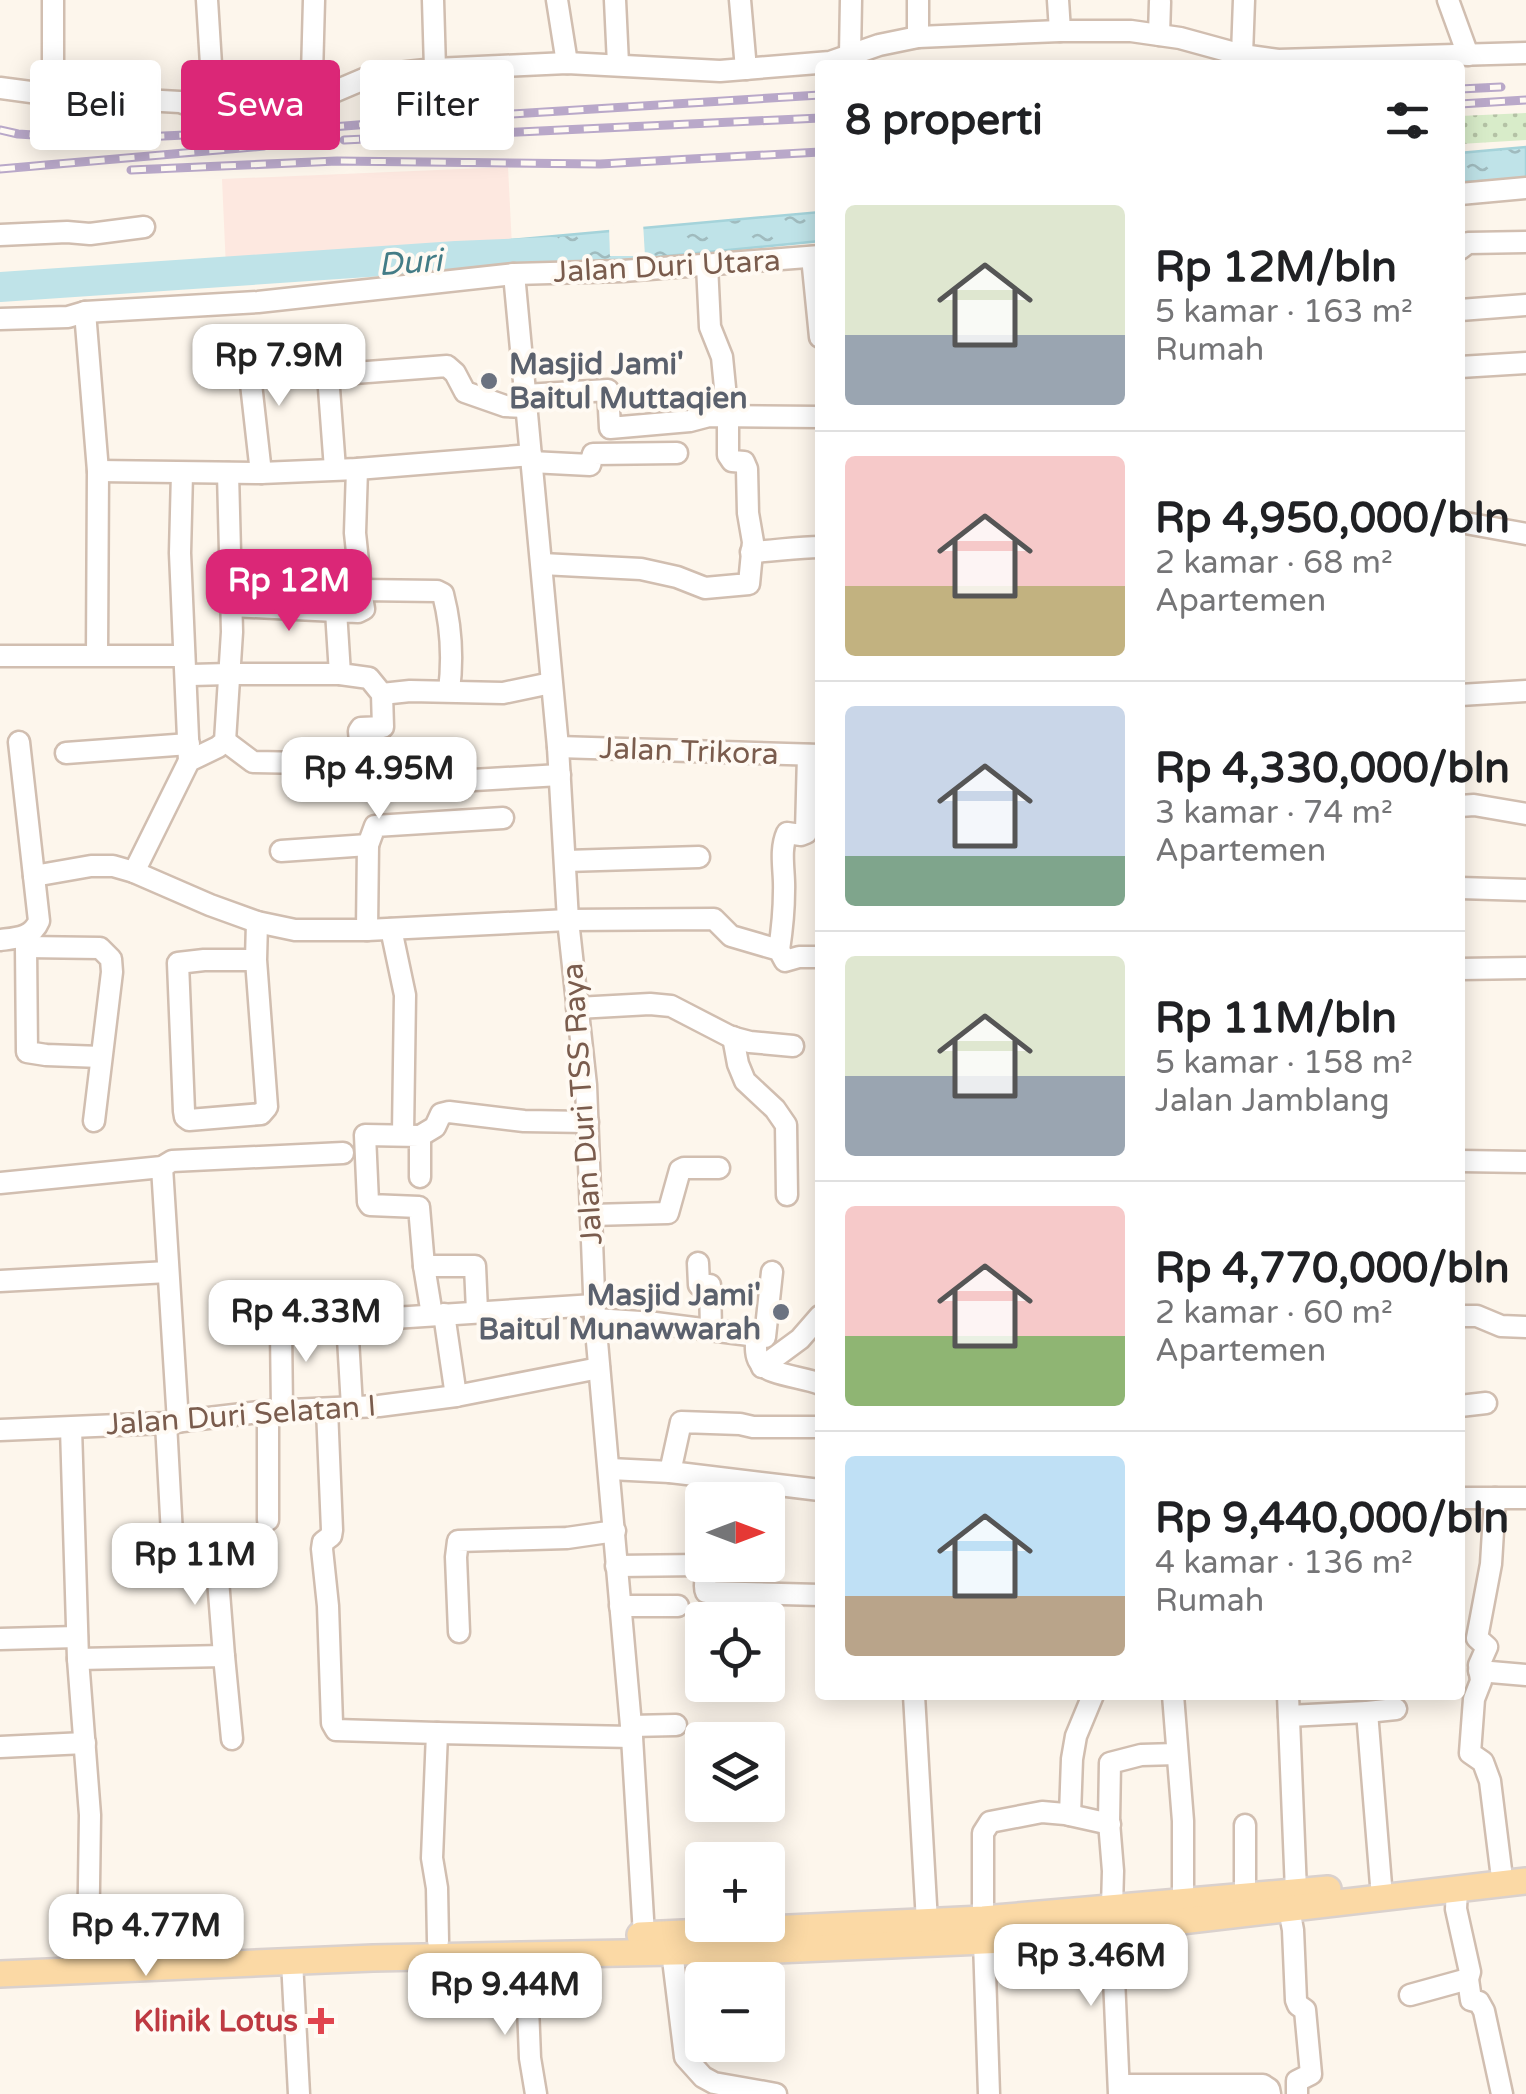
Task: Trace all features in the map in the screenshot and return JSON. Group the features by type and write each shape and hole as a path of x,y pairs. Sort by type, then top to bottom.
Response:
{"main road":[{"path":"1112,1919 1183,1902 1245,1895 1294,1903 1381,1885 1513,1869"},
{"path":"672,1942 776,1950 1526,1881"},
{"path":"0,1956 31,1964 292,1953 438,1941 672,1942 927,1922 984,1930"},
{"path":"0,1974 88,1953 526,1954 644,1943"}],"street":[{"path":"53,0 53,60"},
{"path":"207,0 211,60"},
{"path":"312,60 314,0"},
{"path":"433,0 435,60"},
{"path":"558,0 567,63"},
{"path":"615,0 618,64"},
{"path":"740,0 746,69"},
{"path":"850,0 850,54"},
{"path":"918,0 918,37"},
{"path":"1058,0 1060,31"},
{"path":"1242,55 1244,0"},
{"path":"1448,0 1468,55"},
{"path":"1159,35 1160,2"},
{"path":"835,60 918,37 1060,31 1131,31 1278,60 1526,53"},
{"path":"514,65 618,64 720,71 815,64"},
{"path":"0,88 30,92"},
{"path":"1465,194 1526,188"},
{"path":"0,236 90,234 144,227"},
{"path":"1465,245 1526,242"},
{"name":"Jalan Duri Utara","path":"0,319 258,302 514,274 623,271 815,256"},
{"path":"542,564 641,568 704,588 747,586 752,552 747,469 741,460 729,460 721,351 710,327 707,265"},
{"name":"Jalan Duri TSS Raya","path":"514,274 588,1122 595,1312 632,1732 644,1943"},
{"path":"1465,310 1526,305"},
{"path":"85,312 98,471 98,655"},
{"path":"1465,367 1526,362"},
{"path":"231,606 358,612 364,609 346,469 328,375 447,366 465,392 505,406 608,390 610,428 705,417 815,418"},
{"path":"261,473 250,375 258,369 307,367"},
{"path":"98,471 228,474 531,459 590,466 593,454 677,453"},
{"path":"134,872 189,752 180,553 182,474"},
{"path":"66,753 189,752 218,747 225,741 232,632 228,474"},
{"path":"1465,523 1526,534"},
{"path":"752,552 815,547"},
{"path":"361,590 437,590 443,594 450,629 449,692"},
{"path":"336,611 340,674"},
{"path":"0,656 98,655 229,674 340,674 369,678 382,694 382,728 359,731 363,782 404,784 560,775"},
{"path":"382,694 410,690 503,693 551,683"},
{"path":"1465,694 1526,691"},
{"path":"225,741 254,762 362,764"},
{"path":"19,742 39,922 30,940 28,1052 46,1056 101,1056"},
{"name":"Jalan Trikora","path":"558,747 814,755"},
{"path":"814,755 806,833 787,833 784,837 779,950 785,961 815,958"},
{"path":"1465,806 1526,814"},
{"path":"367,930 368,844 375,826 502,818"},
{"path":"282,851 368,844"},
{"path":"566,861 698,857"},
{"path":"34,876 113,866 257,922 294,930 714,919 731,936 779,950"},
{"path":"1465,888 1526,890"},
{"path":"256,960 178,963 184,1111 189,1120 261,1114 268,1106 256,960 257,922"},
{"path":"391,929 405,995 411,1135 420,1178"},
{"path":"0,940 100,948 111,959 94,1121"},
{"path":"1465,969 1526,968"},
{"path":"577,1008 671,1006 733,1038 793,1046"},
{"path":"733,1038 745,1081 786,1124 787,1195"},
{"path":"456,1396 424,1266 420,1207 368,1202 365,1135 411,1135 435,1128 442,1114 449,1112 524,1121 588,1122"},
{"path":"0,1182 162,1167 172,1161 343,1153"},
{"path":"1465,1162 1526,1162"},
{"path":"162,1167 168,1272 172,1534"},
{"path":"591,1215 668,1213 680,1170 719,1168"},
{"path":"698,1263 700,1285 710,1285 711,1330"},
{"path":"424,1266 476,1266 477,1311"},
{"path":"0,1280 168,1272"},
{"path":"352,1407 347,1321 477,1311 595,1312 766,1337 772,1272"},
{"path":"1465,1316 1477,1316 1507,1327 1526,1327"},
{"path":"762,1367 800,1339 815,1322"},
{"path":"268,1520 280,1330"},
{"path":"756,1336 762,1367 815,1382"},
{"name":"Jalan Duri Selatan I","path":"0,1430 172,1423 275,1410 378,1406 456,1396 599,1368"},
{"path":"1465,1405 1486,1403"},
{"path":"327,1409 332,1530 322,1549 333,1728 437,1733 632,1732 676,1725"},
{"path":"670,1472 681,1422 815,1427"},
{"path":"71,1428 78,1659 90,1815 88,1953"},
{"path":"610,1469 815,1489"},
{"path":"1465,1498 1526,1498"},
{"path":"1495,1498 1490,1564 1468,1636 1487,1647 1474,1698 1470,1753 1483,1762 1513,1869"},
{"path":"458,1632 458,1541 567,1538 615,1531"},
{"path":"216,1554 232,1739"},
{"path":"616,1566 685,1565"},
{"path":"705,1582 709,1593 815,1595"},
{"path":"620,1606 678,1606"},
{"path":"0,1639 77,1637"},
{"path":"78,1659 224,1656"},
{"path":"1479,1671 1526,1676"},
{"path":"914,1700 927,1922"},
{"path":"1082,1700 1084,1720"},
{"path":"1070,1816 1076,1736 1090,1700"},
{"path":"1173,1700 1183,1820 1183,1902"},
{"path":"1297,2094 1296,2081 1311,2074 1305,2010 1296,2000 1288,1706 1367,1712 1396,1709"},
{"path":"1367,1712 1381,1885"},
{"path":"437,1733 432,1858 438,1941"},
{"path":"0,1747 86,1743"},
{"path":"1177,1754 1141,1755 1110,1763 1120,2090 1264,2086 1270,2094"},
{"path":"989,2094 983,1833 990,1822 1042,1812 1110,1824"},
{"path":"1245,1825 1245,1895"},
{"path":"1457,1889 1456,1909 1470,1972 1471,2000 1478,2002 1487,2022 1502,2094"},
{"path":"672,1942 685,2057 714,2083 776,2094"},
{"path":"292,1953 298,2094"},
{"path":"526,1954 530,2058 536,2094"},
{"path":"1410,1995 1468,1978"}],"shaded area":[{"path":"508,167 512,247 226,268 222,179"}],"green space":[{"path":"1526,113 1526,140 1465,144 1465,116"}],"water":[{"path":"1526,147 1526,179 1465,182 1465,153"},
{"path":"815,212 815,241 513,271 512,240"}],"pier":[{"path":"643,223 645,256 610,256 609,226"}],"waterway":[{"name":"Duri","path":"0,287 551,252"}],"railway":[{"path":"1465,89 1501,87"},
{"path":"0,130 98,139 815,95"},
{"path":"1465,104 1526,100"},
{"path":"344,140 815,118"},
{"path":"0,169 218,150"},
{"path":"131,170 337,161 600,164 815,152"}],"place":[{"name":"Masjid Jami' Baitul Muttaqien","path":"489,381"},
{"name":"Masjid Jami' Baitul Munawwarah","path":"781,1312"},
{"name":"Klinik Lotus","path":"321,2021"}]}
